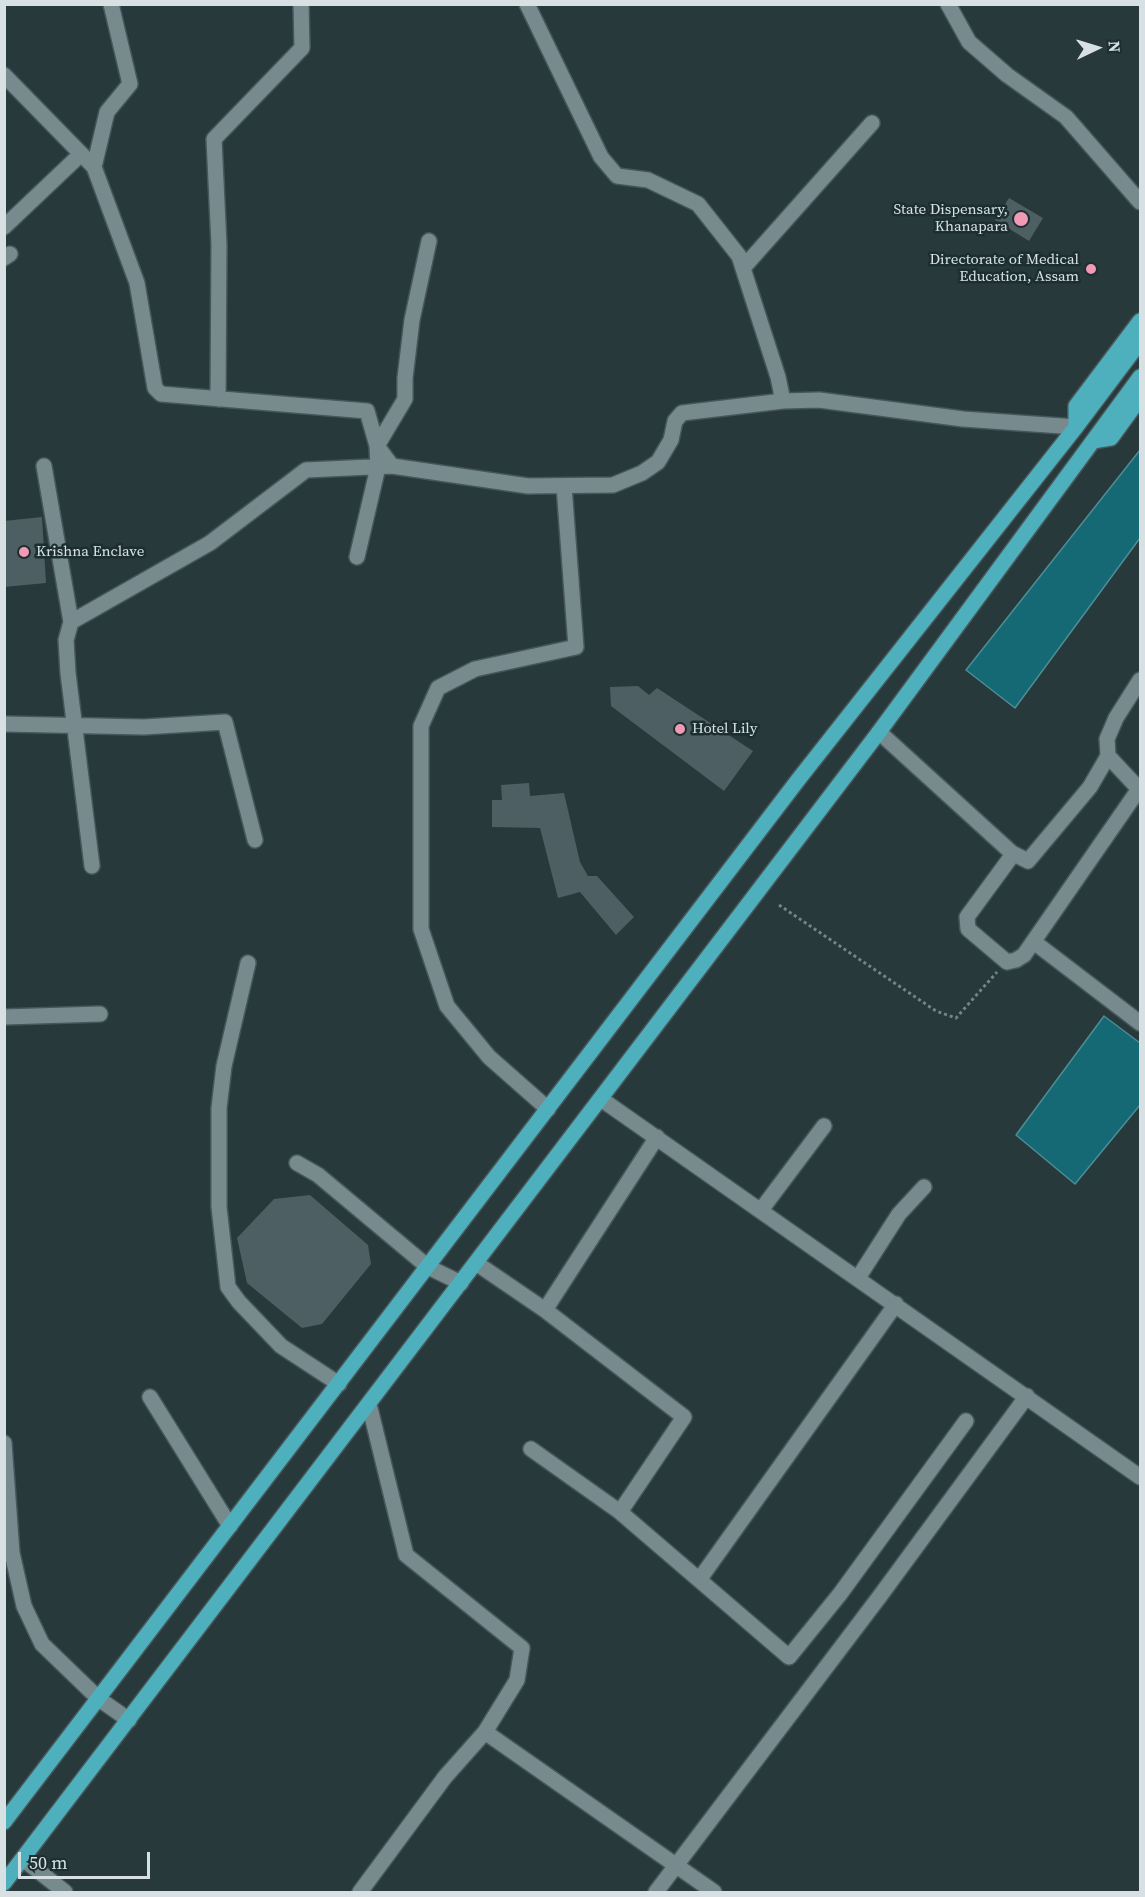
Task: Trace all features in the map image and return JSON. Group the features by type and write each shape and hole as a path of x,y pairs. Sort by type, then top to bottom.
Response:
{"main road":[{"path":"1076,427 1076,406 1140,321"},
{"path":"4,1822 798,780 1076,427 1140,342"},
{"path":"4,1883 879,732 1094,441 1112,438 1139,386"}],"street":[{"path":"94,167 106,112 130,84 111,4"},
{"path":"218,399 219,245 214,139 302,48 301,4"},
{"path":"527,4 601,157 617,176 648,180 698,204 739,256 778,377 783,401"},
{"path":"948,4 969,42 1007,75 1066,117 1140,202"},
{"path":"4,75 94,167 137,283 155,388 161,394 367,411 385,466 357,556"},
{"path":"743,268 872,123"},
{"path":"4,227 81,154"},
{"path":"377,446 405,399 405,378 412,320 429,241"},
{"path":"70,622 210,543 306,470 385,466 528,486 613,485 642,474 658,462 671,440 675,421 682,413 783,401 819,400 963,419 1076,427"},
{"path":"44,466 70,622 66,640 68,673 92,866"},
{"path":"548,1109 489,1057 447,1006 421,929 421,726 438,688 466,673 475,669 576,647 564,486"},
{"path":"879,732 1012,853 1028,861 1090,786 1108,756 1107,739 1116,718 1140,680"},
{"path":"4,724 144,727 225,722 255,840"},
{"path":"1012,853 967,917 968,929 1007,962 1024,955 1034,942 1139,789 1108,756"},
{"path":"1034,942 1140,1023"},
{"path":"248,963 224,1066 219,1108 219,1207 228,1287 239,1302 281,1346 339,1384"},
{"path":"4,1017 100,1014"},
{"path":"601,1098 1140,1477"},
{"path":"761,1210 824,1126"},
{"path":"545,1310 657,1137"},
{"path":"297,1163 318,1174 428,1267 461,1283"},
{"path":"858,1278 899,1215 924,1187"},
{"path":"476,1263 545,1310 684,1417 620,1512"},
{"path":"699,1580 896,1304"},
{"path":"656,1893 880,1596 1027,1396"},
{"path":"150,1397 230,1526"},
{"path":"360,1893 445,1777 485,1732 517,1680 522,1648 406,1555 369,1404"},
{"path":"531,1449 620,1512 789,1657 840,1594 966,1421"},
{"path":"4,1443 12,1553 24,1605 42,1644 99,1699 129,1720"},
{"path":"485,1732 714,1893"},
{"path":"23,1859 65,1893"}],"path":[{"path":"779,905 936,1011 956,1018 1007,962"}],"water":[{"path":"1140,450 1140,538 1015,708 966,670"},
{"path":"1104,1016 1140,1043 1140,1105 1075,1184 1016,1135"}],"building":[{"path":"1009,198 1043,218 1029,241 995,220"},
{"name":"Krishna Enclave","path":"42,517 46,583 4,587 4,521"},
{"name":"Hotel Lily","path":"638,686 649,695 657,688 753,751 724,791 611,706 610,687"},
{"path":"529,783 530,796 564,793 580,862 588,876 597,876 634,917 616,935 580,892 558,898 540,828 492,827 492,800 502,800 501,785"},
{"path":"310,1195 368,1245 371,1264 322,1324 302,1328 247,1283 237,1238 274,1199"}],"place":[{"name":"State Dispensary, Khanapara","path":"1021,219"},
{"name":"Directorate of Medical Education, Assam","path":"1091,269"},
{"name":"Krishna Enclave","path":"24,552"},
{"name":"Hotel Lily","path":"680,729"}]}
